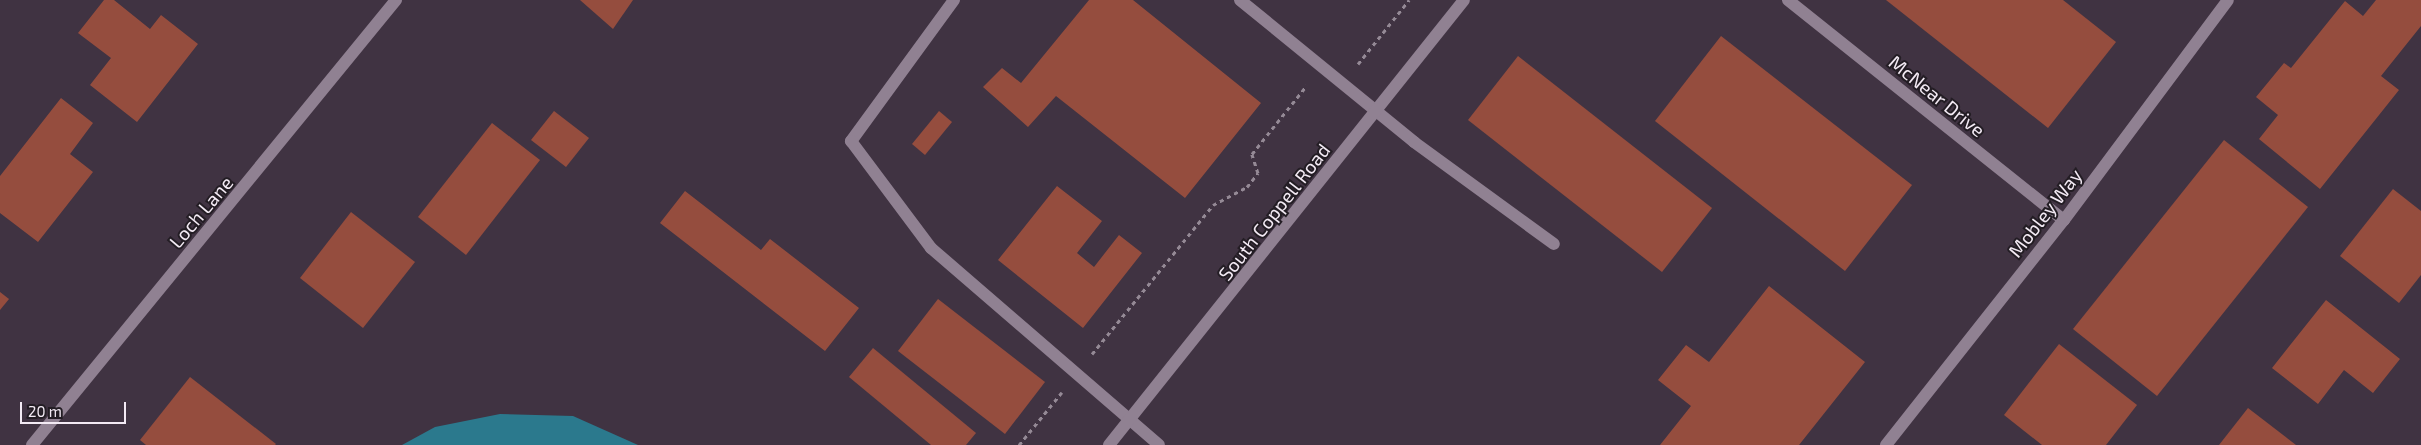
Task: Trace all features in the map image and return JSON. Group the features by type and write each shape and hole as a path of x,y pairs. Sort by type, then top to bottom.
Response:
{"street":[{"name":"Loch Lane","path":"32,445 396,0"},
{"path":"954,0 851,141 931,248 1074,376 1159,445"},
{"path":"1240,0 1379,109 1414,142 1554,244"},
{"name":"South Coppell Road","path":"1110,445 1464,0"},
{"name":"McNear Drive","path":"1788,0 2064,220"},
{"name":"Mobley Way","path":"1886,445 2064,220 2228,0"}],"path":[{"path":"1019,445 1213,205 1247,187 1258,173 1252,154 1334,51 1354,68 1409,0"}],"water":[{"path":"500,414 573,416 638,445 402,445 435,427"}],"building":[{"path":"104,0 114,0 150,29 161,15 198,44 137,122 90,85 111,58 78,33"},
{"path":"580,0 633,0 613,29"},
{"path":"1089,0 1133,0 1261,103 1185,198 1056,96 1028,127 983,87 1002,68 1021,83"},
{"path":"1886,0 2063,0 2116,42 2048,128"},
{"path":"2376,0 2421,0 2421,26 2381,76 2399,90 2320,189 2259,139 2278,115 2256,97 2284,63 2291,68 2345,1 2363,16"},
{"path":"1721,36 1912,185 1845,271 1655,121"},
{"path":"1518,56 1712,208 1662,272 1468,120"},
{"path":"61,98 93,123 70,154 93,172 38,242 0,213 0,176"},
{"path":"554,111 589,138 566,167 531,140"},
{"path":"939,111 952,122 925,155 912,144"},
{"path":"492,123 540,160 466,255 418,217"},
{"path":"2224,140 2308,207 2157,396 2073,329"},
{"path":"1057,186 1102,221 1077,253 1094,267 1119,235 1142,253 1083,328 998,260"},
{"path":"2393,189 2421,211 2421,275 2399,303 2340,256"},
{"path":"685,191 761,250 770,239 859,308 825,351 660,223"},
{"path":"351,212 415,262 363,328 300,278"},
{"path":"1769,286 1865,362 1799,445 1660,445 1691,406 1658,380 1686,345 1709,362"},
{"path":"0,292 9,299 0,310"},
{"path":"938,299 1045,382 1005,434 898,351"},
{"path":"2326,300 2400,359 2373,393 2344,370 2318,404 2272,368"},
{"path":"2059,344 2137,405 2106,445 2042,445 2004,415"},
{"path":"873,348 976,433 966,445 931,445 849,377"},
{"path":"190,377 276,444 146,445 140,440"},
{"path":"2248,408 2296,445 2219,445"}]}
